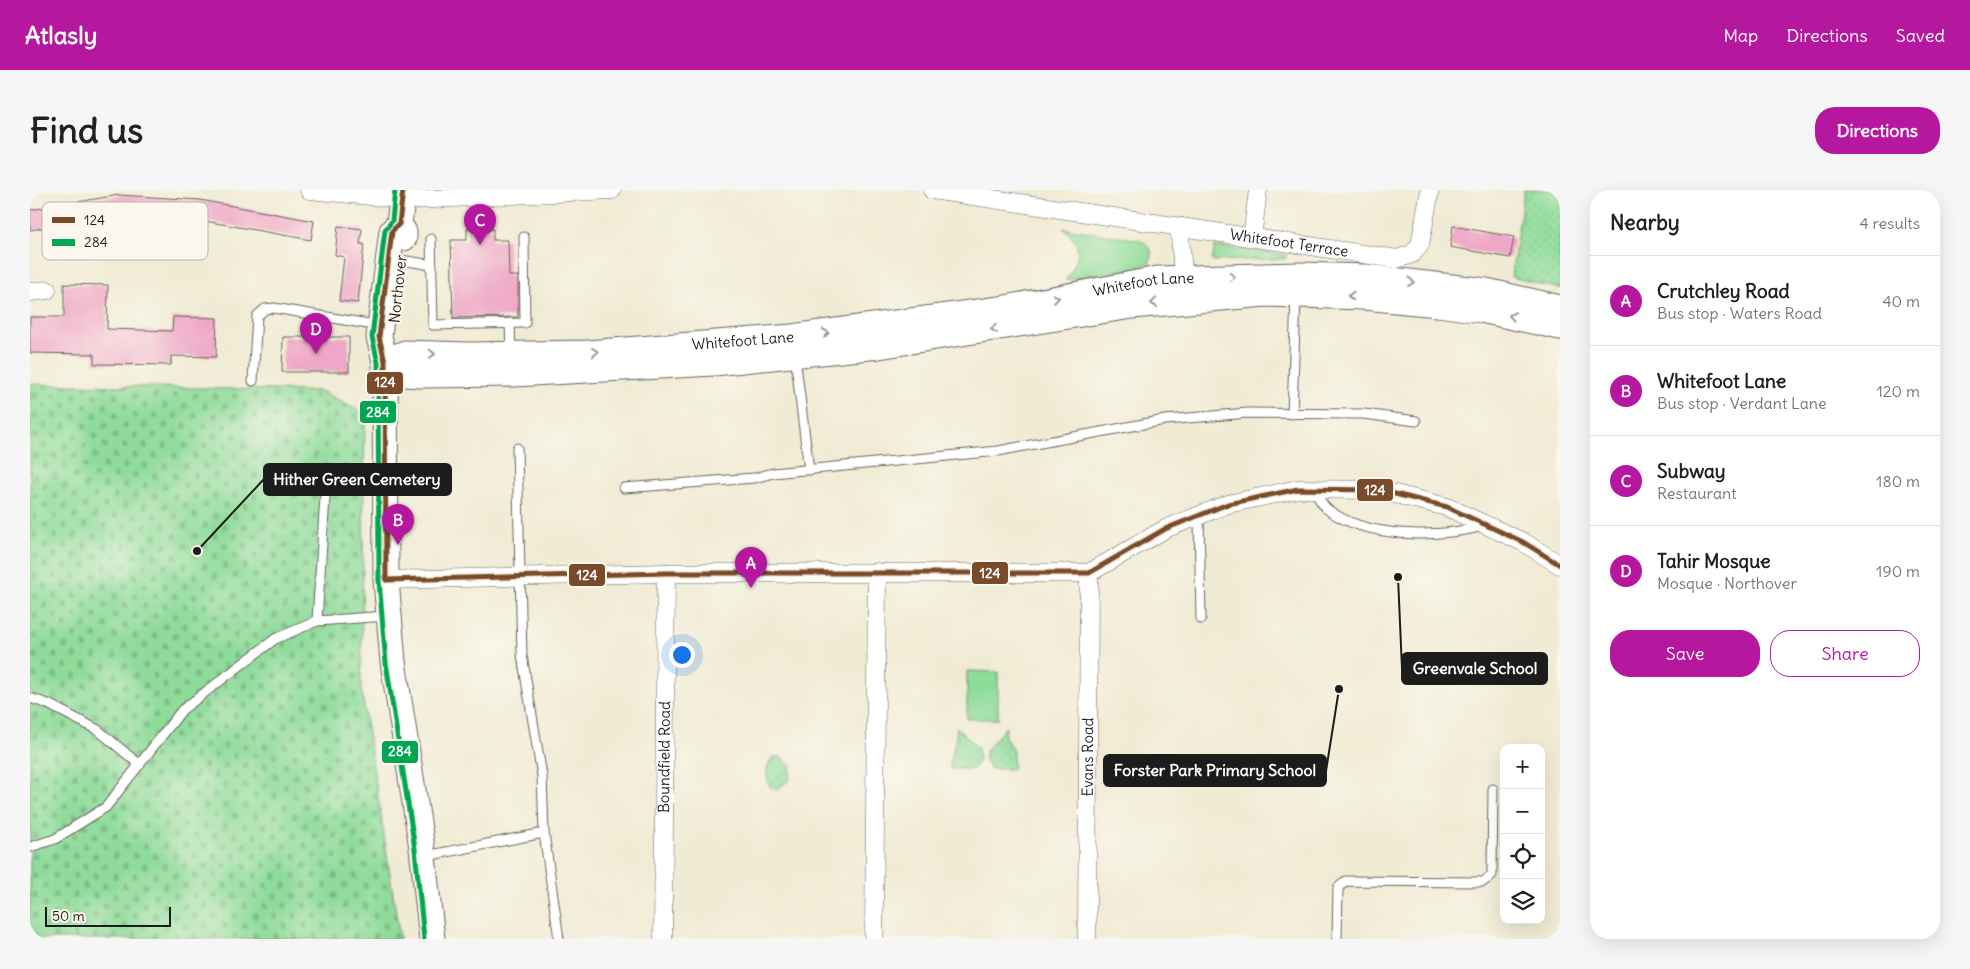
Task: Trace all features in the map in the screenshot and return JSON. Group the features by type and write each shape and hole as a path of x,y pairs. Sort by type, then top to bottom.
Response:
{"street":[{"path":"309,190 402,194 612,190"},
{"name":"Whitefoot Terrace","path":"932,190 1397,259 1412,254 1420,245 1430,190"},
{"path":"1252,238 1258,190"},
{"name":"Northover","path":"385,361 394,340 404,232 399,224 402,194"},
{"name":"Northover","path":"385,361 379,337 380,326 392,231 399,224"},
{"path":"1181,227 1184,289"},
{"name":"Whitefoot Lane","path":"385,361 405,353 511,355 794,346 878,346 1132,306 1184,289 1298,275 1366,277 1440,294 1481,310 1560,327"},
{"name":"Whitefoot Lane","path":"1184,289 1364,297 1486,291 1560,308"},
{"name":"Whitefoot Lane","path":"385,361 404,374 514,374 624,369 794,346"},
{"path":"385,361 386,580 393,662 423,857 432,939"},
{"path":"386,580 666,573 1089,573 1165,529 1228,504 1298,489 1379,490 1447,507 1490,525 1523,542 1560,565"},
{"path":"874,939 876,572"},
{"name":"Boundfield Road","path":"663,939 666,573"},
{"name":"Evans Road","path":"1087,939 1089,573"}],"lane":[{"path":"431,239 433,325 525,323 524,237"},
{"path":"401,260 432,266"},
{"path":"1292,414 1296,295"},
{"path":"253,381 257,316 265,309 274,308 380,326"},
{"path":"510,323 511,355"},
{"path":"794,346 809,470"},
{"path":"624,488 754,478 773,473 998,451 1165,420 1248,413 1364,414 1416,421"},
{"path":"516,448 522,655 542,776 544,833 559,939"},
{"path":"317,621 326,481"},
{"path":"1314,489 1325,508 1364,527 1403,533 1438,534 1490,525"},
{"path":"1199,516 1201,620"},
{"path":"30,846 55,839 106,807 182,710 275,639 317,621 390,616"},
{"path":"30,698 48,704 98,730 140,764"},
{"path":"1337,939 1338,888 1346,881 1483,882 1492,875 1493,790"},
{"path":"423,857 544,833"}],"green space":[{"path":"1524,190 1560,190 1560,289 1511,277"},
{"path":"1063,228 1140,240 1147,245 1151,252 1149,263 1139,267 1065,280 1074,266 1078,252 1074,240"},
{"path":"1215,246 1286,255 1285,259 1212,261"},
{"path":"30,384 321,391 365,414 361,688 400,939 30,939"},
{"path":"967,671 998,672 998,719 967,719"},
{"path":"957,727 978,748 979,760 973,769 950,769"},
{"path":"1006,727 1005,737 1013,751 1013,769 991,769 985,761 985,751"},
{"path":"773,757 781,757 791,766 789,780 776,790 770,787 767,779 768,764"}],"building":[{"path":"119,195 200,200 314,221 311,240 208,222 208,202 77,202"},
{"path":"42,208 42,228 30,230 30,210"},
{"path":"338,226 362,229 360,244 364,244 358,303 339,301 344,257 335,255"},
{"path":"1453,226 1514,237 1510,258 1450,247"},
{"path":"467,229 493,229 493,240 508,240 509,276 518,276 518,317 453,318 451,240 467,240"},
{"path":"64,284 108,285 107,329 172,331 173,317 217,318 216,357 171,356 171,365 94,364 94,354 30,353 30,317 64,317"},
{"path":"283,337 349,337 349,372 282,372"}],"transit line":[{"name":"284","path":"395,190 392,221 385,230 372,337 378,362 379,581 386,663 415,849 424,939"},
{"name":"124","path":"386,580 385,361 379,337 392,231 399,224 403,190"},
{"name":"124","path":"386,580 666,573 1089,573 1165,529 1228,504 1298,489 1379,490 1447,507 1523,542 1560,565"}],"place":[{"name":"Subway","path":"480,245"},
{"name":"Tahir Mosque","path":"316,354"},
{"name":"Whitefoot Lane","path":"398,545"},
{"name":"Hither Green Cemetery","path":"197,551"},
{"name":"Greenvale School","path":"1398,577"},
{"name":"Crutchley Road","path":"751,588"},
{"name":"Forster Park Primary School","path":"1339,689"}]}
